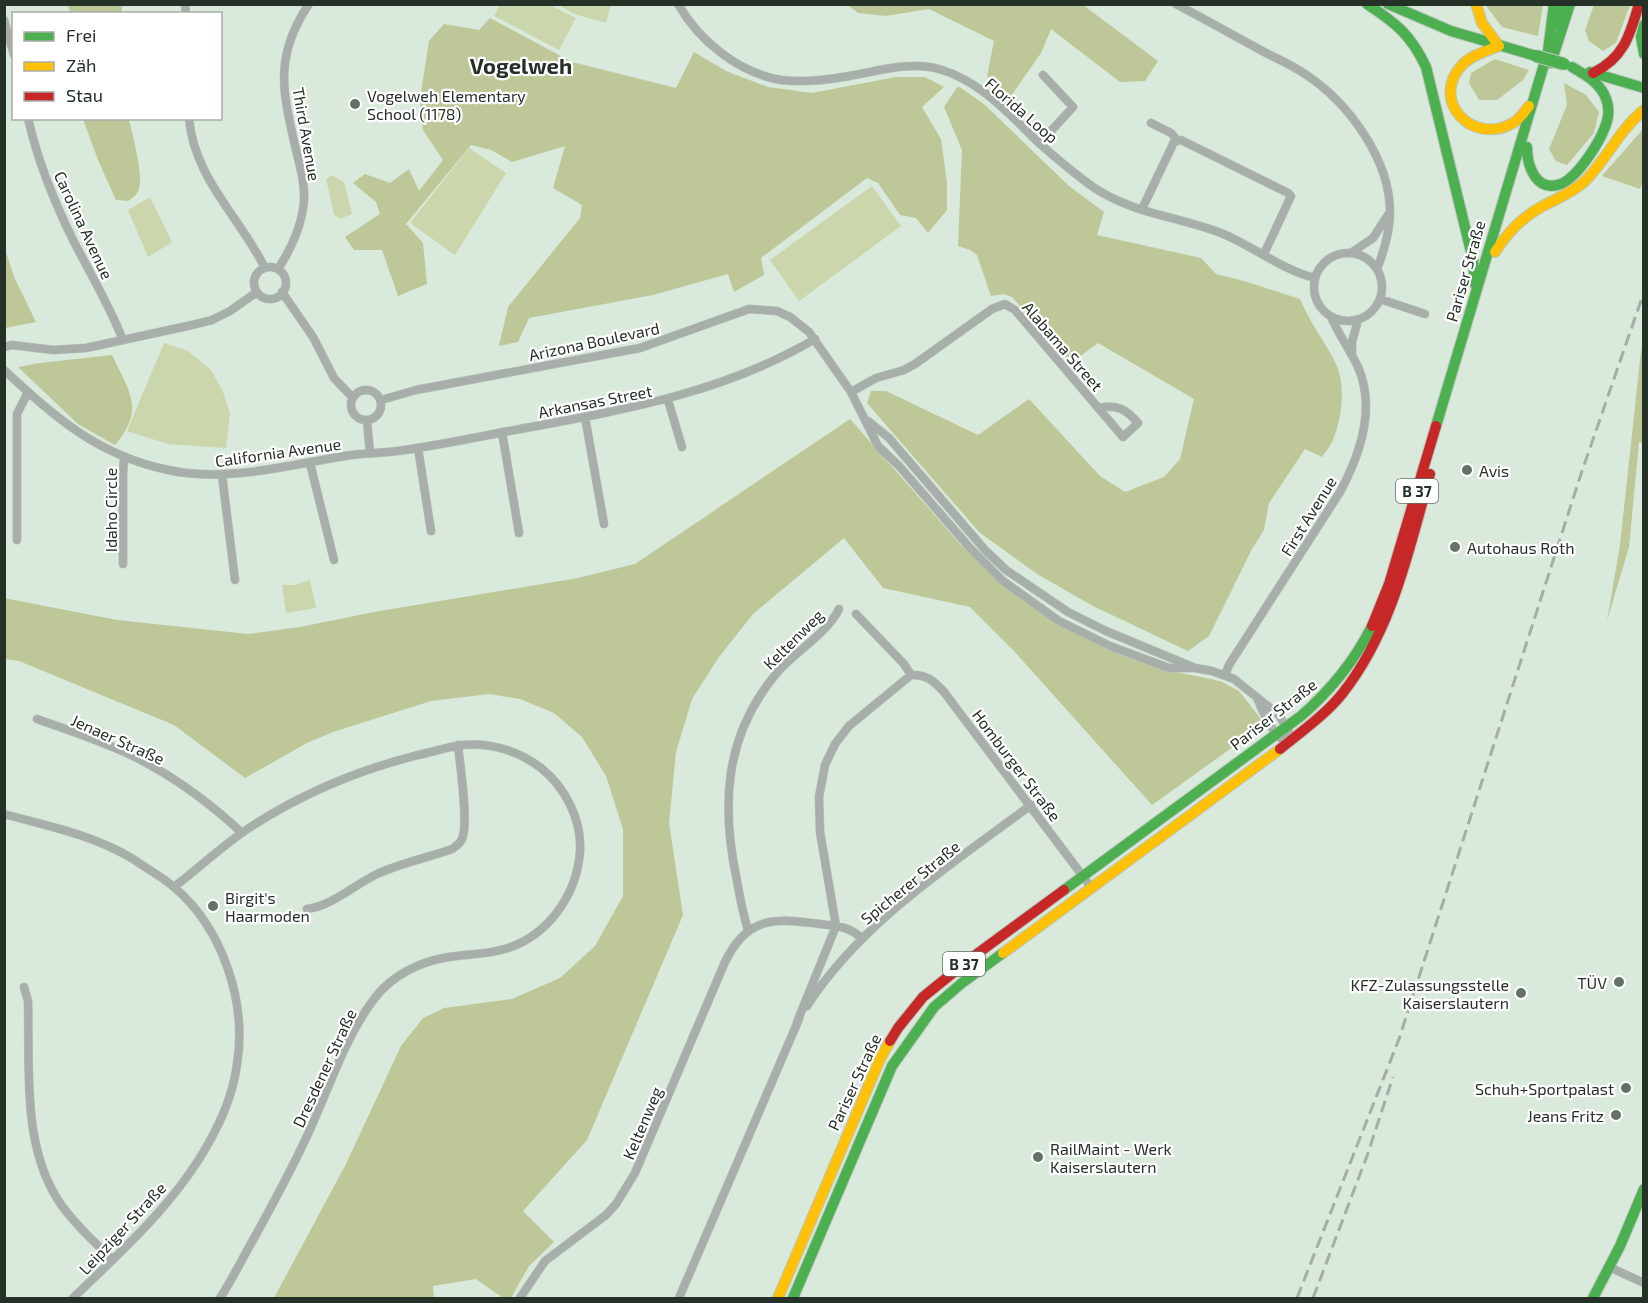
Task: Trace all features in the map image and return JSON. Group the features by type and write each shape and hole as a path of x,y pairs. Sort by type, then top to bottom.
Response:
{"main road":[{"path":"1367,4 1386,15 1406,35 1423,59 1475,270 1473,302"},
{"path":"1388,4 1423,20 1499,46 1546,54 1591,79 1603,92 1608,107 1605,130 1575,173 1560,183 1547,184 1535,177 1527,164 1527,147"},
{"path":"1476,4 1482,23 1499,46"},
{"path":"1546,54 1554,4"},
{"name":"Pariser Straße","path":"778,1299 880,1059 898,1028 923,997 951,973 1282,730 1333,688 1364,645 1389,584 1561,4"},
{"path":"1546,54 1559,42 1568,4"},
{"path":"1593,73 1608,66 1622,52 1628,42 1640,4"},
{"path":"1644,25 1641,37 1644,54"},
{"path":"1499,46 1473,57 1458,70 1451,84 1454,108 1472,127 1491,131 1512,124 1532,102"},
{"name":"Pariser Straße","path":"793,1299 892,1066 934,1007 962,983 1287,743 1328,709 1341,695 1373,649 1385,623 1527,147 1546,54"},
{"path":"1568,66 1644,88"},
{"path":"1495,252 1513,225 1573,191 1584,181 1628,122 1644,110"},
{"path":"1593,1299 1644,1189"}],"street":[{"name":"Third Avenue","path":"278,269 295,237 304,200 300,168 284,93 284,68 292,35 309,4"},
{"name":"Florida Loop","path":"678,4 693,29 731,60 780,80 818,81 907,66 938,68 953,74 987,93 1040,143 1095,188 1142,209 1220,233 1296,272 1315,278"},
{"path":"1176,4 1305,74 1332,95 1354,119 1382,169 1388,190 1390,211 1387,240 1377,269"},
{"path":"4,20 12,48"},
{"path":"1040,143 1073,107 1043,75"},
{"name":"Carolina Avenue","path":"29,120 51,193 75,244 112,312 123,340"},
{"path":"189,120 194,148 202,168 244,229 265,268"},
{"path":"1151,123 1171,133 1177,140 1267,182 1291,196 1264,254"},
{"path":"1142,209 1177,140"},
{"path":"1351,254 1373,238 1384,224 1390,211"},
{"path":"1343,254 1351,254 1370,261 1377,269 1382,284 1380,299 1371,312 1358,320 1345,321 1331,317 1319,305 1314,287 1315,278 1329,260 1343,254"},
{"path":"282,292 269,298 257,292 254,283 257,273 265,268 278,269 285,280 282,292 313,337 340,387 353,398"},
{"path":"4,347 12,345 37,349 70,349 123,340 212,320 242,304 257,292"},
{"path":"1380,299 1425,314"},
{"name":"Alabama Street","path":"851,392 876,378 904,370 915,364 992,309 1005,304 1015,310 1098,408 1123,437 1138,423 1129,413 1114,405 1098,408"},
{"name":"Arizona Boulevard","path":"381,400 416,390 639,348 749,309 762,308 784,313 803,326 815,339 851,392 878,446 885,455 899,466 970,548 1003,581 1066,625 1110,646 1169,668 1195,668"},
{"name":"First Avenue","path":"1225,675 1229,664 1340,492 1352,470 1361,445 1365,422 1363,382 1331,317"},
{"name":"First Avenue","path":"1353,358 1352,342 1358,320"},
{"name":"Arkansas Street","path":"370,453 418,448 668,400 765,364 815,339"},
{"name":"California Avenue","path":"4,370 79,434 124,457 168,470 191,474 222,475 255,472 370,453"},
{"path":"370,391 381,400 378,415 368,421 353,414 351,406 353,398 360,392 370,391"},
{"path":"17,540 17,414 28,392"},
{"path":"668,400 682,447"},
{"path":"585,417 604,524"},
{"name":"Arizona Boulevard","path":"864,418 889,438 985,550 1006,570 1068,612 1106,631 1195,668 1225,675 1242,684 1279,715 1287,743"},
{"path":"368,421 370,453"},
{"path":"502,432 519,533"},
{"path":"418,448 431,531"},
{"name":"Idaho Circle","path":"123,564 124,457"},
{"path":"310,463 334,560"},
{"path":"222,475 235,580"},
{"path":"1028,600 1040,594"},
{"name":"Keltenweg","path":"520,1299 545,1261 606,1215 626,1189 635,1173 725,962 737,940 748,930 730,843 728,801 732,761 745,725 764,691 785,663 829,624 839,609"},
{"name":"Homburger Straße","path":"856,614 904,664 911,675 924,676 936,684 1031,805 1091,887"},
{"path":"836,926 819,832 819,797 825,765 835,744 849,726 911,675"},
{"name":"Arizona Boulevard","path":"1257,698 1266,717 1282,730"},
{"name":"Jenaer Straße","path":"37,719 114,747 156,768 205,801 242,833"},
{"path":"1282,730 1289,735 1287,743"},
{"path":"307,909 318,908 375,875 406,863 443,853 458,844 463,838 464,824 458,745"},
{"name":"Dresdener Straße","path":"174,887 242,833 279,809 347,777 385,763 458,745 486,745 513,752 537,765 555,782 572,808 579,833 579,861 571,890 554,917 543,927 518,944 505,949 454,956 416,966 402,974 377,995 362,1016 352,1036 289,1175 220,1299"},
{"name":"Spicherer Straße","path":"797,1022 831,972 862,939 901,903 1031,805"},
{"name":"Leipziger Straße","path":"4,814 76,834 104,845 131,858 174,887 211,932 228,972 237,1012 237,1065 227,1102 199,1160 161,1209 73,1299"},
{"path":"748,930 776,920 844,927 862,939"},
{"name":"Spicherer Straße","path":"679,1299 836,926"},
{"path":"24,987 28,1001 31,1121 37,1155 47,1181 61,1204 77,1225 113,1260"},
{"path":"1609,1268 1644,1283"}],"green space":[{"path":"68,5 122,5 122,12 70,12"},
{"path":"500,5 550,5 576,18 559,50 494,16"},
{"path":"559,5 611,5 606,23 574,14"},
{"path":"848,5 1083,5 1158,61 1145,81 1120,82 1051,29 1041,53 1011,96 987,76 994,41 929,9 886,16 858,13"},
{"path":"1488,5 1543,5 1538,36 1502,27 1487,7"},
{"path":"1594,5 1630,5 1616,43 1603,51 1589,41 1585,30"},
{"path":"490,18 572,62 676,88 694,52 726,71 768,87 812,93 896,77 925,77 944,87 922,107 941,139 947,182 947,210 928,233 916,218 900,215 878,183 867,178 761,258 764,275 734,292 728,274 653,295 529,318 518,342 499,346 508,307 580,218 582,205 553,188 565,146 512,162 491,150 471,145 406,224 423,243 427,284 398,296 382,250 354,250 345,237 380,214 376,202 353,183 365,174 390,183 409,169 419,191 443,160 423,130 420,99 429,41 444,24 479,30"},
{"path":"1495,59 1529,70 1523,80 1497,100 1479,100 1469,83 1471,73"},
{"path":"1564,83 1586,95 1599,112 1594,133 1567,165 1556,161 1549,149 1567,105"},
{"path":"958,86 985,105 1069,186 1104,212 1097,235 1201,258 1216,274 1300,299 1338,369 1342,398 1332,442 1322,457 1305,449 1269,503 1264,530 1252,549 1209,636 1188,651 1093,606 1037,574 979,532 867,403 871,391 886,391 978,435 1029,399 1100,476 1125,492 1164,477 1180,459 1194,399 1098,343 1071,363 1012,297 1004,294 991,296 977,255 958,246 962,150 944,107"},
{"path":"83,120 129,120 140,176 140,185 134,197 128,201 116,200"},
{"path":"1643,129 1643,181 1640,189 1602,176"},
{"path":"469,148 506,173 455,255 410,223"},
{"path":"332,175 344,182 352,214 340,219 334,214 326,179"},
{"path":"872,186 901,226 799,301 770,260"},
{"path":"150,197 172,242 148,257 128,210"},
{"path":"4,246 14,277 36,322 5,328"},
{"path":"164,343 188,351 211,370 223,392 230,413 226,448 168,444 127,431"},
{"path":"1643,345 1643,443 1639,442 1629,547 1607,621 1620,545"},
{"path":"112,355 132,401 130,421 115,445 78,424 18,367 40,363"},
{"path":"850,419 960,544 1004,584 1051,619 1119,654 1162,669 1220,681 1239,691 1265,724 1152,805 1014,651 970,607 883,588 844,538 753,614 719,657 692,699 676,752 669,823 683,915 587,1140 523,1211 554,1242 529,1266 511,1298 503,1298 476,1279 433,1286 434,1298 274,1298 346,1164 401,1046 423,1018 444,1008 512,999 560,978 595,946 623,896 623,829 606,776 582,737 554,713 520,699 489,694 431,701 333,732 307,743 245,778 174,725 19,661 5,659 4,598 117,620 248,634 578,578 635,564"},
{"path":"310,580 316,608 286,613 282,585 294,585"}],"railway":[{"path":"1297,1298 1399,1039 1581,474 1644,292"},
{"path":"1313,1298 1367,1156 1393,1077"}],"traffic: fast":[{"path":"1367,4 1402,31 1415,46 1426,67 1473,260 1475,284"},
{"path":"1388,4 1451,31 1536,56"},
{"path":"1436,426 1548,51 1554,4"},
{"path":"1555,24 1561,4"},
{"path":"1551,63 1570,4"},
{"path":"1644,25 1641,37 1644,54"},
{"path":"1536,56 1564,64"},
{"path":"1527,147 1529,162 1535,176 1545,185 1552,186 1561,184 1576,173 1597,144 1608,116 1606,99 1594,82 1572,67"},
{"path":"1590,72 1644,88"},
{"path":"1064,890 1301,716 1341,675 1358,652 1372,626"},
{"path":"793,1298 892,1066 934,1007 1003,953"},
{"path":"1593,1298 1620,1246 1644,1189"}],"traffic: slow":[{"path":"1476,4 1482,23 1499,46"},
{"path":"1499,46 1474,56 1462,65 1453,79 1450,92 1453,105 1460,116 1484,129 1498,129 1513,123 1529,106"},
{"path":"1495,252 1510,232 1527,216 1585,181 1627,126 1644,110"},
{"path":"1003,953 1280,749"},
{"path":"778,1298 880,1059 890,1041"}],"traffic: jam":[{"path":"1593,73 1604,67 1619,53 1629,36 1639,4"},
{"path":"1372,626 1389,584 1436,426"},
{"path":"1280,749 1335,702 1359,670 1374,644 1397,589 1430,474"},
{"path":"890,1041 923,997 970,959 1064,890"}],"place":[{"name":"Vogelweh Elementary School (1178)","path":"355,104"},
{"name":"Avis","path":"1467,470"},
{"name":"Autohaus Roth","path":"1455,547"},
{"name":"Birgit's Haarmoden","path":"213,906"},
{"name":"TÜV","path":"1619,982"},
{"name":"KFZ-Zulassungsstelle Kaiserslautern","path":"1521,993"},
{"name":"Schuh+Sportpalast","path":"1626,1088"},
{"name":"Jeans Fritz","path":"1616,1115"},
{"name":"RailMaint - Werk Kaiserslautern","path":"1038,1157"}],"district":[{"name":"Vogelweh","path":"521,65"}]}
